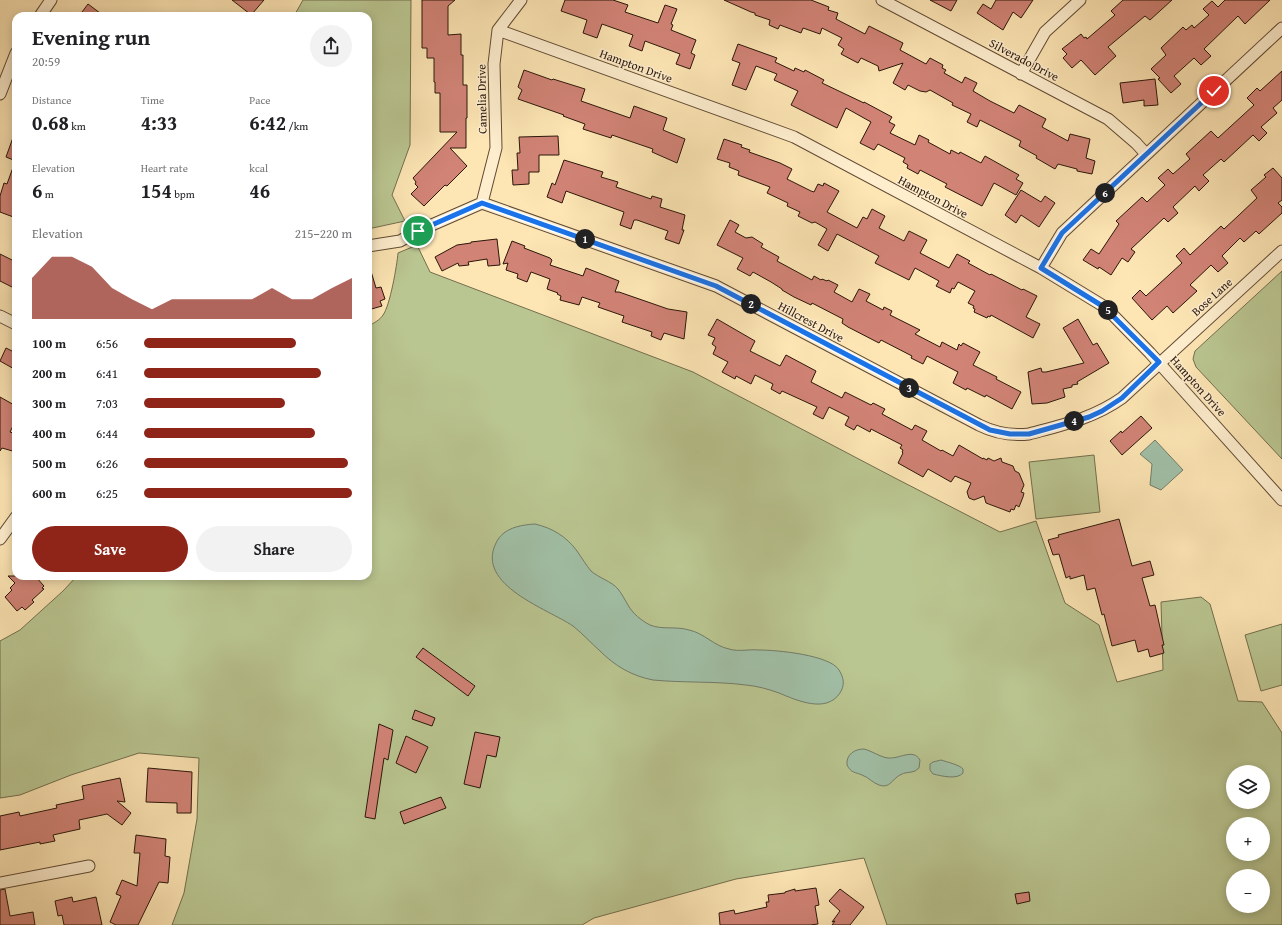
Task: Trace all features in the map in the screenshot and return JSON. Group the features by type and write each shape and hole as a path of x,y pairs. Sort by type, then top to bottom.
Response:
{"street":[{"path":"43,12 51,0"},
{"path":"498,30 521,0"},
{"name":"Silverado Drive","path":"882,0 1108,119 1136,143 1146,154"},
{"path":"1021,74 1045,32 1080,0"},
{"path":"1041,268 1062,233 1282,28"},
{"name":"Camelia Drive","path":"482,203 496,148 494,64 498,30"},
{"name":"Hampton Drive","path":"498,30 794,137 1041,268 1104,307 1159,362 1282,500"},
{"path":"0,94 12,63"},
{"path":"372,246 400,242 418,231 482,203"},
{"name":"Hillcrest Drive","path":"482,203 716,286 979,425 999,433 1019,435 1029,434 1089,417 1102,411 1122,398 1159,362"},
{"name":"Bose Lane","path":"1159,362 1282,251"},
{"path":"0,316 12,322"},
{"path":"0,539 12,523"},
{"path":"0,883 89,866"}],"shaded area":[{"path":"303,0 411,0 410,145 392,195 405,221 372,228 372,12 296,12"},
{"path":"417,245 430,272 693,372 1000,532 1036,521 1065,603 1099,625 1117,682 1163,670 1161,602 1201,597 1210,604 1238,701 1262,702 1282,733 1282,925 887,925 864,858 736,879 594,918 582,925 172,925 184,893 197,819 199,758 139,753 71,775 20,795 0,798 0,641 20,630 73,580 372,580 372,324 383,315 386,310 393,285 398,253"},
{"path":"1282,271 1282,459 1196,367 1193,359 1195,351"},
{"path":"1155,440 1183,470 1161,490 1150,485 1152,464 1140,454"},
{"path":"1094,455 1100,512 1036,519 1029,462"},
{"path":"535,524 553,530 568,541 591,571 615,586 632,611 650,625 679,628 694,632 719,645 733,650 767,650 790,652 814,657 834,665 839,670 843,679 842,690 834,699 827,703 811,704 771,690 754,686 653,680 624,670 573,626 517,594 505,583 496,571 492,558 499,538 512,528"},
{"path":"1282,624 1282,685 1261,691 1245,635"},
{"path":"864,749 888,758 910,754 914,755 920,760 919,768 915,771 902,774 886,786 879,785 852,771 847,765 848,758 854,751"},
{"path":"941,760 959,766 963,769 963,773 953,777 933,774 930,770 930,764"}],"building":[{"path":"232,0 264,0 254,12 247,12"},
{"path":"422,0 455,0 448,6 448,35 461,34 463,85 467,85 466,148 450,148 467,166 424,206 411,194 418,187 413,178 457,132 440,132 440,93 435,93 434,58 427,58 427,48 422,48"},
{"path":"565,0 613,0 628,5 625,12 658,23 665,5 677,9 671,24 673,25 671,30 696,40 691,53 695,55 690,69 676,64 680,54 645,41 642,51 629,46 633,35 602,24 597,38 583,33 587,20 561,11"},
{"path":"724,0 811,0 829,7 828,10 838,13 836,19 865,34 869,26 903,43 900,50 926,64 930,58 943,65 942,68 946,70 944,73 962,83 965,77 977,83 973,91 990,101 1014,113 1019,105 1046,119 1042,127 1068,141 1070,134 1090,139 1086,158 1095,161 1092,174 1077,171 1077,169 1058,164 1055,169 1036,158 1037,156 1019,146 1021,141 980,120 977,127 967,122 971,114 952,105 953,103 930,90 926,92 920,91 908,85 905,90 893,83 903,63 879,71 878,66 861,58 858,63 841,54 844,49 838,45 842,38 822,28 820,34 803,28 801,33 780,25 778,29 769,25 770,20 755,15 755,13"},
{"path":"930,0 957,0 951,11"},
{"path":"996,0 1033,0 1021,18 1013,12 1003,30 977,13 983,4 991,9"},
{"path":"1123,0 1172,0 1150,20 1145,16 1108,47 1116,56 1095,75 1081,60 1072,68 1063,58 1067,54 1062,49 1081,34 1087,39 1115,15 1111,11"},
{"path":"1225,0 1270,0 1245,24 1238,16 1204,49 1211,56 1201,65 1194,58 1174,76 1181,84 1171,93 1151,69 1166,55 1161,48 1183,27 1186,30 1192,25 1194,28 1209,15 1203,9 1212,1 1218,7"},
{"path":"88,4 99,12 82,12"},
{"path":"738,44 777,58 775,62 794,71 795,68 804,72 805,70 824,80 822,83 864,102 892,117 889,122 895,125 890,133 915,145 919,135 929,140 928,142 950,154 951,150 959,154 960,152 981,163 985,156 1019,175 1016,179 1023,183 1016,195 994,183 982,206 945,187 947,184 920,170 918,174 907,168 908,165 903,162 905,158 878,144 874,150 860,143 871,122 846,108 837,128 791,105 798,91 774,80 777,74 756,66 746,90 732,85 740,63 732,60"},
{"path":"524,70 552,80 553,79 585,89 581,101 630,118 634,106 667,118 663,130 685,139 677,163 652,152 653,149 612,135 611,138 583,129 585,124 518,99 522,90 518,87"},
{"path":"1282,71 1282,100 1273,108 1277,113 1261,127 1267,133 1259,141 1253,135 1224,162 1221,159 1203,175 1209,181 1199,191 1195,186 1173,207 1178,213 1168,222 1164,218 1131,249 1135,252 1128,262 1122,258 1111,275 1099,267 1098,269 1083,260 1091,249 1099,254 1119,224 1116,221 1142,197 1147,202 1165,185 1158,178 1168,169 1173,174 1190,159 1186,154 1211,131 1218,138 1254,105 1247,98 1257,88 1260,91"},
{"path":"1155,79 1158,105 1144,106 1144,100 1123,103 1120,83"},
{"path":"558,136 559,155 539,155 539,172 529,172 529,184 513,185 512,170 518,170 517,153 520,153 519,137"},
{"path":"724,139 742,145 741,147 750,150 749,152 792,169 787,179 811,191 814,192 818,184 823,186 824,183 839,191 827,212 857,228 863,217 867,219 872,209 885,216 879,228 904,241 909,231 927,240 920,253 949,268 957,254 970,261 968,263 990,275 991,274 1037,296 1026,317 1040,324 1033,338 991,315 987,318 974,312 974,306 968,303 975,291 958,282 954,289 952,288 950,293 936,286 939,281 915,268 909,280 875,263 879,256 837,234 828,251 818,245 827,229 815,222 812,223 798,216 800,212 787,206 788,203 767,193 770,187 738,175 739,171 729,167 730,163 717,159"},
{"path":"12,140 12,159 6,157"},
{"path":"564,160 603,172 601,177 618,182 616,187 651,199 652,196 662,199 660,207 685,215 682,230 684,230 679,244 665,239 668,231 637,220 634,220 631,229 620,225 624,212 566,191 562,203 547,197 552,183 555,185"},
{"path":"1273,168 1282,178 1282,200 1278,203 1282,207 1282,213 1259,234 1256,231 1244,242 1240,238 1222,256 1228,263 1218,272 1211,265 1190,285 1197,291 1173,313 1167,306 1152,320 1132,298 1140,290 1146,296 1182,263 1176,256 1184,248 1190,255 1221,226 1224,229 1257,198 1251,190 1266,177 1264,175"},
{"path":"12,170 12,216 0,212 0,196 4,183 7,184"},
{"path":"1021,190 1041,202 1045,196 1055,203 1039,227 1021,215 1016,223 1005,215"},
{"path":"730,220 739,225 735,232 746,238 752,237 763,244 761,247 779,257 777,261 812,280 814,276 821,280 828,280 838,285 834,292 852,302 859,289 870,294 866,301 883,310 884,307 892,311 890,315 920,330 915,334 940,347 942,342 957,350 959,344 961,346 963,343 980,352 973,365 997,377 996,379 1021,392 1012,409 986,395 985,397 967,388 966,390 953,383 958,372 927,356 923,364 911,358 912,356 881,340 879,343 848,327 842,323 843,319 812,303 811,305 794,297 753,272 750,276 737,269 743,258 717,245"},
{"path":"497,239 500,265 488,266 487,259 468,262 469,265 459,266 458,263 442,271 435,257 457,245"},
{"path":"512,241 525,246 524,248 550,258 552,260 550,265 583,276 586,268 619,281 615,292 619,292 668,309 687,312 684,339 664,333 661,340 651,336 652,332 622,322 624,316 598,307 600,303 582,297 579,305 560,300 561,296 557,294 558,293 547,289 550,279 531,272 527,282 517,278 518,274 506,270 508,263 503,264"},
{"path":"0,254 12,260 12,287 0,281"},
{"path":"372,275 376,288 381,287 385,299 380,301 382,306 372,309"},
{"path":"717,319 755,341 750,351 780,366 786,355 816,371 811,382 842,398 845,392 871,405 873,403 885,409 882,414 912,430 915,425 927,431 922,440 941,451 942,450 953,456 959,445 983,459 987,460 988,458 994,461 1001,458 1002,462 1013,466 1015,471 1019,473 1024,485 1021,492 1024,493 1019,507 1016,505 1014,510 1011,509 1010,512 986,503 984,496 974,500 969,498 967,492 971,483 955,476 951,482 928,469 923,477 898,463 903,453 903,450 900,448 902,445 871,429 870,432 857,425 854,430 845,425 849,417 829,407 823,419 813,414 817,407 782,391 780,394 771,389 773,384 755,375 751,384 736,376 735,379 722,372 728,362 713,354 716,347 712,344 715,338 708,335"},
{"path":"1078,319 1093,345 1097,343 1109,363 1077,382 1078,384 1063,389 1065,397 1047,403 1032,404 1028,372 1041,368 1042,372 1046,372 1084,363 1063,328"},
{"path":"6,348 12,351 12,368 0,361"},
{"path":"0,397 12,404 12,428 10,432 12,433 12,451 2,448 0,451"},
{"path":"1141,416 1152,428 1122,455 1110,441 1121,431 1122,433"},
{"path":"1119,519 1132,566 1150,561 1154,575 1142,578 1150,606 1155,605 1164,645 1162,645 1164,653 1150,657 1148,649 1138,652 1135,640 1112,646 1104,614 1102,615 1095,588 1087,590 1084,575 1070,579 1070,576 1066,578 1059,554 1053,555 1048,540 1059,537 1058,535"},
{"path":"12,580 39,580 44,586 42,588 44,589 32,600 34,602 25,610 22,607 17,611 5,597 12,590 10,588 15,583"},
{"path":"423,648 475,686 468,696 416,657"},
{"path":"415,710 435,718 432,726 412,719"},
{"path":"379,724 393,730 388,760 384,758 375,819 365,817"},
{"path":"475,732 500,737 496,757 487,755 480,788 464,784"},
{"path":"406,736 428,747 416,773 396,763"},
{"path":"148,768 192,772 191,813 177,813 177,803 146,802"},
{"path":"120,778 125,802 117,801 131,813 122,825 107,814 79,820 80,829 53,835 55,841 40,844 40,842 0,850 0,816 19,812 20,816 57,808 56,805 84,799 82,786"},
{"path":"441,797 446,808 404,824 400,812"},
{"path":"136,835 166,839 165,856 170,857 168,883 159,882 138,925 116,925 110,922 121,896 116,894 122,880 137,886 140,853 134,853"},
{"path":"816,888 819,905 815,906 818,924 720,925 719,913 734,910 735,914 767,907 766,902 769,902 768,895 785,893 795,889 795,891"},
{"path":"5,889 10,916 33,912 35,925 0,925 0,890"},
{"path":"840,889 864,907 850,925 832,925 835,921 832,922 840,911 829,901"},
{"path":"1029,892 1030,901 1017,904 1015,894"},
{"path":"72,897 73,902 96,897 102,925 64,925 62,915 58,916 55,901"}],"route":[{"path":"418,231 482,203 709,283 979,425 999,433 1019,435 1029,434 1089,417 1102,411 1122,398 1159,362 1104,307 1041,268 1062,233 1214,91"}]}
